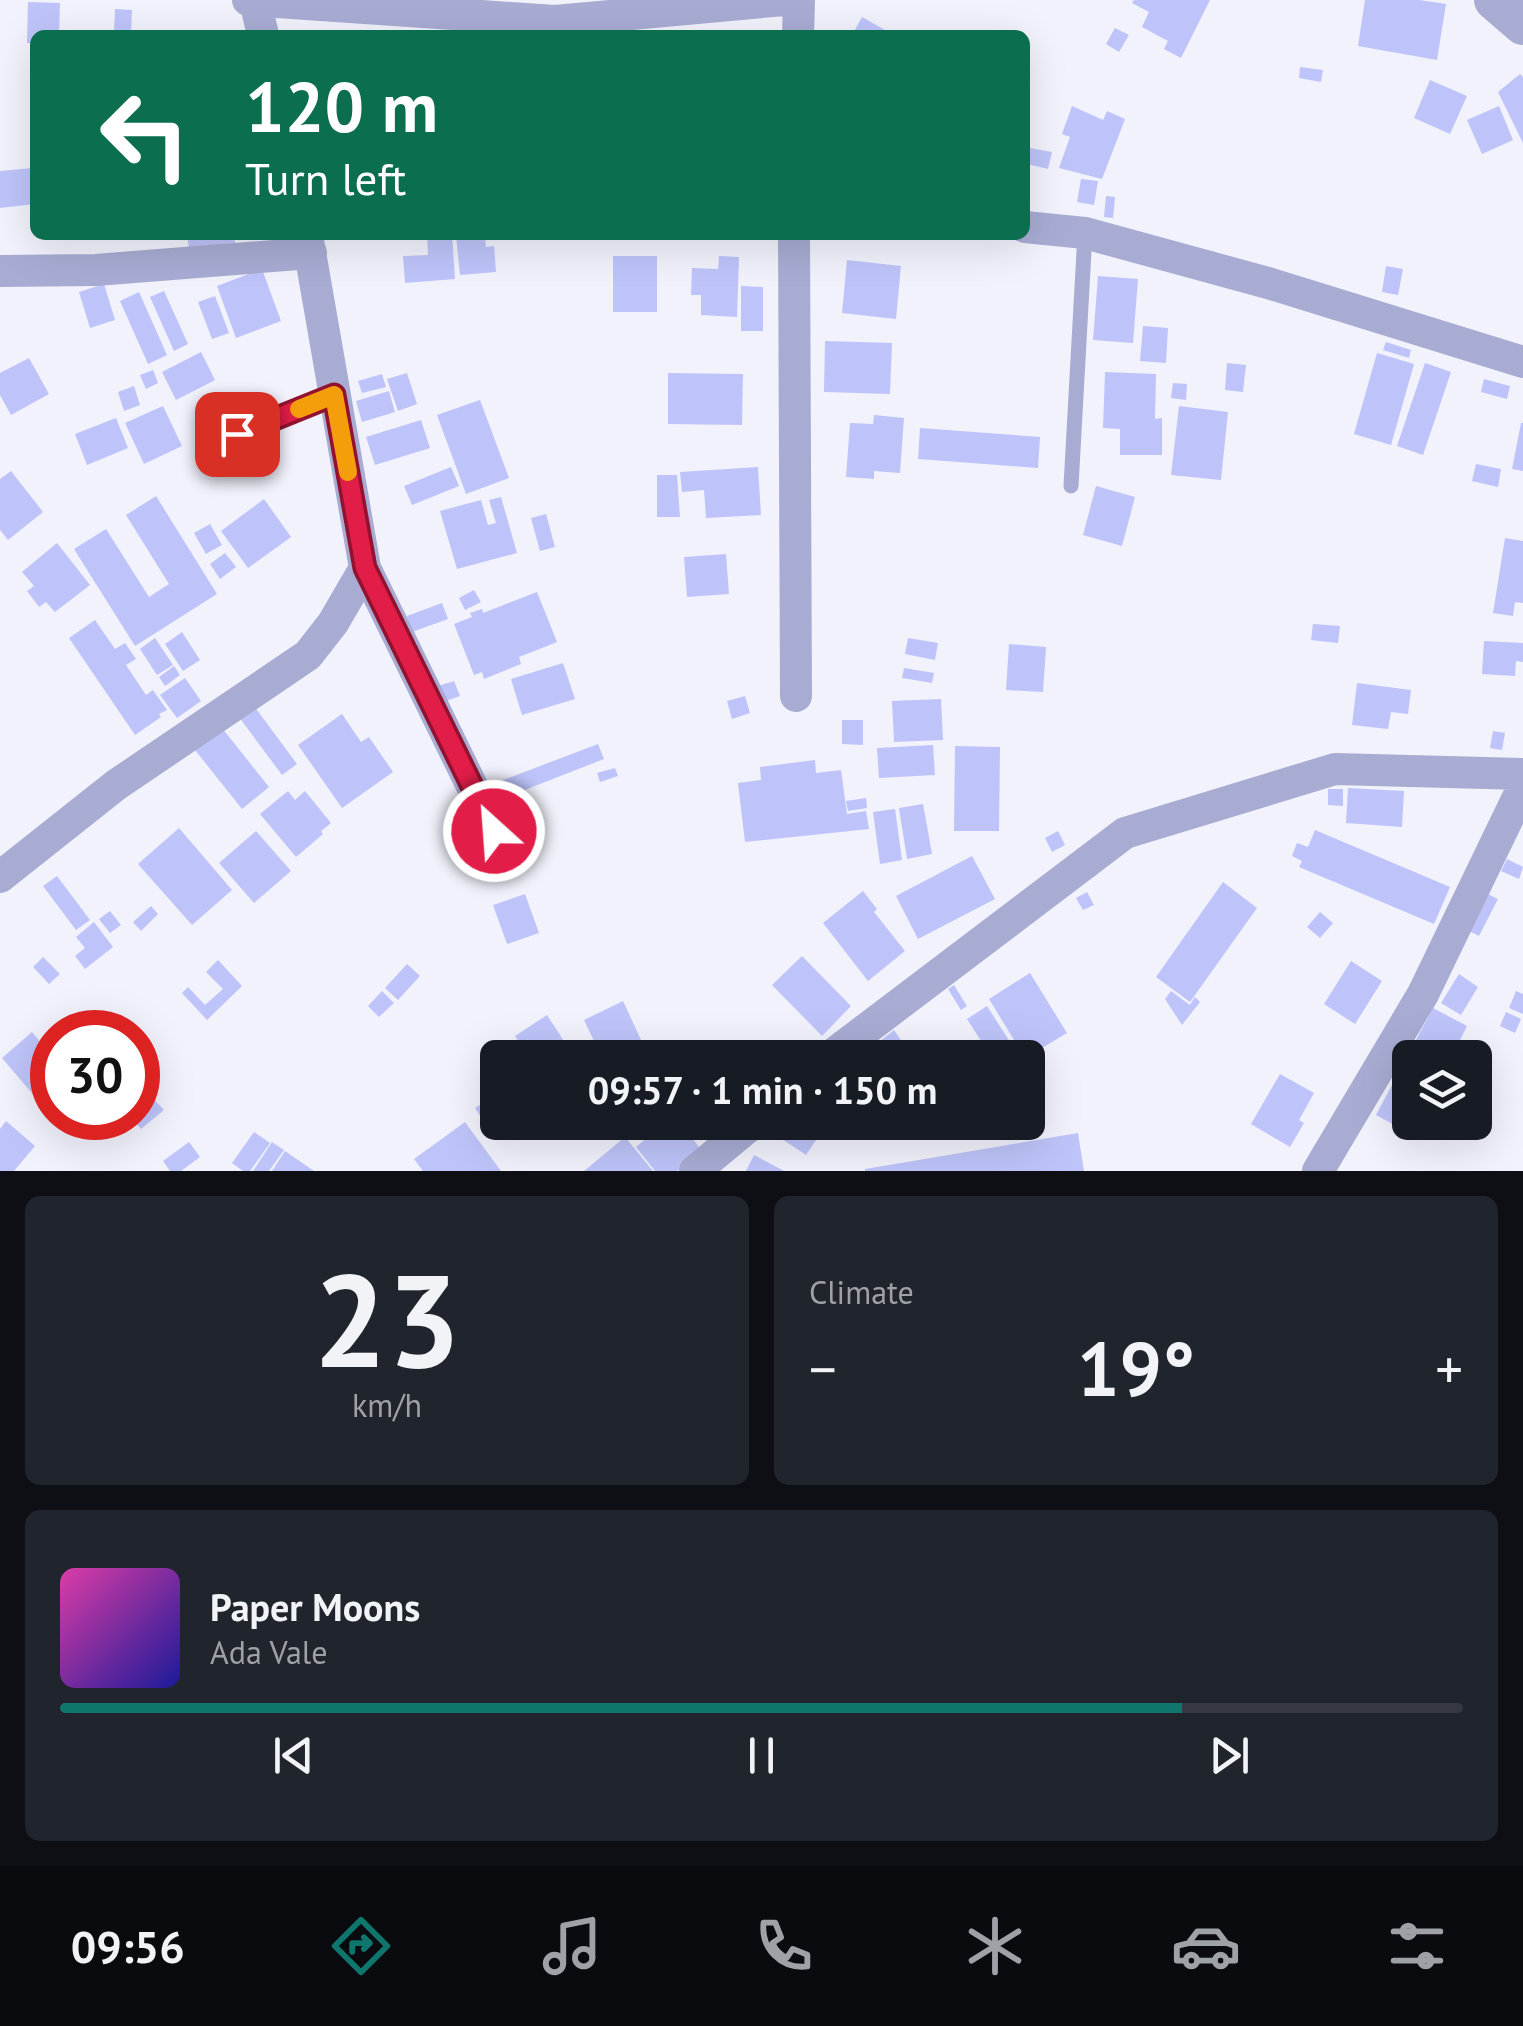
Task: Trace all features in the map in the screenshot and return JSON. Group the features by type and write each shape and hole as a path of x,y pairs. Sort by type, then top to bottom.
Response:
{"street":[{"path":"261,30 252,0 555,21 784,0"},
{"path":"798,30 799,0"},
{"path":"1494,0 1523,24"},
{"path":"1030,228 1085,233 1268,282 1523,362"},
{"path":"794,240 796,696"},
{"path":"0,272 96,270 309,244 365,568 494,831"},
{"path":"0,877 116,785 308,655 333,623 365,568"},
{"path":"852,1040 1125,833 1335,769 1523,774"},
{"path":"1318,1171 1423,994 1523,787"},
{"path":"695,1171 732,1140"}],"lane":[{"path":"1071,486 1085,233"},
{"path":"204,448 334,395"}],"building":[{"path":"1210,0 1181,58 1164,49 1168,41 1142,27 1149,12 1132,3"},
{"path":"1365,0 1446,4 1437,60 1358,46"},
{"path":"28,2 60,3 59,30 30,30 27,43"},
{"path":"115,9 132,10 131,30 114,30"},
{"path":"862,17 885,30 855,30"},
{"path":"1115,28 1129,35 1119,52 1106,44"},
{"path":"1300,67 1323,70 1321,82 1299,78"},
{"path":"1520,74 1523,77 1523,143 1498,92"},
{"path":"1430,80 1467,96 1450,134 1414,118"},
{"path":"1072,106 1103,120 1107,111 1125,119 1102,179 1059,168 1070,137 1062,134"},
{"path":"1499,106 1513,140 1482,154 1467,120"},
{"path":"1030,148 1052,152 1048,169 1030,165"},
{"path":"30,168 30,205 0,208 0,171"},
{"path":"1081,179 1098,181 1094,205 1077,202"},
{"path":"1106,196 1115,197 1113,218 1104,217"},
{"path":"188,240 235,240 235,243 189,248"},
{"path":"427,240 452,240 455,279 405,283 403,256 428,255"},
{"path":"456,240 485,240 486,247 494,246 496,272 460,275"},
{"path":"613,256 657,256 657,312 613,312"},
{"path":"719,256 739,257 737,317 701,315 701,295 691,295 692,268 718,269"},
{"path":"847,260 901,266 896,319 842,313"},
{"path":"1386,266 1403,269 1398,295 1382,292"},
{"path":"262,269 281,321 236,338 217,286"},
{"path":"1098,276 1138,279 1133,343 1093,340"},
{"path":"104,284 115,320 90,328 79,292"},
{"path":"741,286 763,287 763,331 741,331"},
{"path":"164,291 188,344 174,351 150,297"},
{"path":"139,292 167,355 148,364 120,301"},
{"path":"215,296 229,333 212,339 198,302"},
{"path":"1143,326 1168,328 1166,363 1140,361"},
{"path":"825,341 892,343 890,394 824,392"},
{"path":"1386,342 1411,350 1409,358 1383,350"},
{"path":"201,352 215,380 176,400 162,372"},
{"path":"1377,353 1414,364 1391,445 1354,434"},
{"path":"29,358 49,394 11,415 0,395 0,373"},
{"path":"1227,363 1246,365 1243,392 1225,390"},
{"path":"1425,363 1451,372 1423,455 1397,446"},
{"path":"153,370 158,383 146,389 140,375"},
{"path":"1105,372 1156,374 1155,419 1162,418 1162,455 1120,455 1120,429 1103,428"},
{"path":"407,373 417,404 398,411 387,379"},
{"path":"668,373 743,374 742,425 668,424"},
{"path":"382,374 386,387 362,393 358,381"},
{"path":"1484,379 1510,386 1507,399 1481,392"},
{"path":"1173,383 1187,384 1186,400 1171,398"},
{"path":"134,386 140,405 124,411 118,392"},
{"path":"389,391 395,412 362,422 356,401"},
{"path":"480,400 509,478 466,494 437,415"},
{"path":"163,406 182,446 144,464 125,423"},
{"path":"1179,406 1228,412 1221,480 1171,475"},
{"path":"874,415 904,418 900,473 874,471 874,479 846,477 850,423 873,424"},
{"path":"116,418 128,448 87,465 75,434"},
{"path":"421,420 430,448 375,465 366,437"},
{"path":"1523,423 1523,471 1512,469"},
{"path":"920,428 1040,437 1038,468 918,459"},
{"path":"1476,464 1501,469 1498,487 1472,481"},
{"path":"451,467 459,486 412,505 404,486"},
{"path":"758,467 761,515 706,518 704,490 682,492 680,472"},
{"path":"11,471 43,512 8,540 0,530 0,479"},
{"path":"657,475 677,475 680,517 657,517"},
{"path":"1096,486 1135,497 1122,546 1083,535"},
{"path":"156,496 217,594 135,646 74,549 106,529 149,597 169,584 126,515"},
{"path":"501,497 517,553 457,569 440,511 481,500 488,525 496,523 489,500"},
{"path":"264,499 291,537 248,568 221,531"},
{"path":"546,514 555,547 540,551 531,518"},
{"path":"210,524 222,545 206,554 194,533"},
{"path":"1505,538 1523,541 1523,603 1515,602 1513,616 1493,613"},
{"path":"57,543 90,585 55,612 46,602 39,607 27,591 34,586 22,572"},
{"path":"225,553 236,567 220,579 210,564"},
{"path":"726,554 729,594 687,597 684,557"},
{"path":"474,590 481,602 465,610 459,598"},
{"path":"537,592 557,642 519,657 521,664 484,679 482,672 474,675 454,624 472,617 470,613 482,609 483,613"},
{"path":"442,603 448,619 412,632 407,616"},
{"path":"95,620 115,649 125,643 136,659 126,665 146,695 153,690 167,710 135,735 69,638"},
{"path":"1313,624 1340,626 1338,643 1311,640"},
{"path":"182,632 200,660 183,671 165,644"},
{"path":"155,638 173,665 157,675 140,649"},
{"path":"908,638 938,643 935,660 905,654"},
{"path":"1484,641 1523,643 1523,662 1516,661 1515,676 1482,674"},
{"path":"1009,644 1046,647 1043,692 1006,690"},
{"path":"563,663 575,699 522,715 511,679"},
{"path":"174,666 180,675 165,686 159,677"},
{"path":"904,668 934,673 932,683 902,678"},
{"path":"185,678 201,701 177,718 160,695"},
{"path":"454,681 460,696 440,703 435,687"},
{"path":"1357,683 1411,690 1408,714 1391,712 1388,729 1352,725"},
{"path":"745,696 750,713 732,719 727,701"},
{"path":"941,699 943,740 894,742 892,701"},
{"path":"254,706 297,764 282,775 239,717"},
{"path":"342,714 361,742 369,737 393,772 342,808 298,745"},
{"path":"842,720 863,720 863,745 842,744"},
{"path":"222,728 269,787 242,809 195,750"},
{"path":"1493,731 1505,733 1502,750 1490,748"},
{"path":"598,744 604,759 499,800 493,784"},
{"path":"933,745 935,775 879,778 877,748"},
{"path":"955,746 1000,747 999,831 954,831"},
{"path":"815,760 816,773 841,770 847,814 866,811 869,829 745,842 738,783 761,780 760,767"},
{"path":"615,768 618,776 600,782 597,773"},
{"path":"1348,788 1404,791 1402,827 1346,823"},
{"path":"1328,789 1343,789 1343,806 1328,805"},
{"path":"288,791 295,800 305,791 331,823 296,857 260,814"},
{"path":"525,793 528,802 500,811 498,803"},
{"path":"866,798 867,808 848,811 846,801"},
{"path":"923,804 932,854 907,859 899,808"},
{"path":"895,809 902,860 880,864 873,812"},
{"path":"179,828 232,890 192,925 138,864"},
{"path":"1315,830 1450,887 1434,924 1299,867 1302,861 1292,856 1297,843 1308,847"},
{"path":"256,831 291,871 254,903 219,863"},
{"path":"1058,831 1065,845 1052,852 1045,838"},
{"path":"972,856 995,899 918,939 896,896"},
{"path":"1507,859 1523,867 1519,879 1501,871"},
{"path":"57,876 90,920 76,930 43,886"},
{"path":"1223,882 1257,908 1190,1002 1156,977"},
{"path":"863,891 877,909 874,912 905,951 868,981 823,923"},
{"path":"1087,892 1094,905 1083,910 1076,898"},
{"path":"1486,893 1498,899 1479,936 1467,930"},
{"path":"525,894 539,933 507,944 493,905"},
{"path":"151,906 158,914 141,931 133,922"},
{"path":"110,911 121,925 110,933 99,919"},
{"path":"1320,912 1333,923 1320,938 1307,927"},
{"path":"94,922 113,947 85,969 75,956 85,948 76,937"},
{"path":"802,956 851,1006 822,1036 772,985"},
{"path":"43,957 60,974 49,984 33,967"},
{"path":"218,960 242,986 207,1020 182,993 188,987 205,1005 223,989 206,972"},
{"path":"1351,961 1382,981 1355,1024 1324,1004"},
{"path":"407,964 420,976 398,1000 385,988"},
{"path":"1030,973 1067,1033 1045,1046 1045,1040 1014,1040 989,999"},
{"path":"1459,974 1478,987 1461,1015 1441,1003"},
{"path":"954,985 967,1006 961,1010 948,989"},
{"path":"382,991 394,1003 379,1017 368,1006"},
{"path":"1171,991 1190,1005 1195,997 1200,1002 1182,1025 1165,999"},
{"path":"1516,991 1523,994 1523,1014 1509,1008"},
{"path":"623,1001 641,1040 593,1040 584,1020"},
{"path":"987,1006 1009,1040 980,1040 967,1019"},
{"path":"1433,1008 1467,1026 1460,1040 1416,1040"},
{"path":"1506,1012 1521,1019 1515,1033 1500,1026"},
{"path":"547,1015 563,1040 518,1040 515,1036"},
{"path":"894,1030 901,1040 882,1040"},
{"path":"30,1034 30,1091 2,1058"},
{"path":"1280,1074 1314,1093 1299,1120 1304,1123 1290,1147 1251,1124"},
{"path":"1392,1085 1392,1124 1376,1115"},
{"path":"6,1121 35,1146 14,1171 0,1171 0,1129"},
{"path":"465,1122 501,1171 423,1171 414,1159"},
{"path":"254,1132 270,1143 250,1171 243,1171 232,1163"},
{"path":"1078,1133 1084,1171 865,1171 865,1169"},
{"path":"621,1140 627,1140 653,1171 584,1171"},
{"path":"644,1140 694,1140 702,1151 677,1171 655,1171 636,1147"},
{"path":"784,1140 816,1140 806,1155"},
{"path":"189,1142 200,1157 181,1171 170,1171 163,1161"},
{"path":"272,1142 284,1150 269,1171 253,1171"},
{"path":"285,1151 314,1171 272,1171"},
{"path":"754,1155 784,1171 746,1171"}],"slow traffic":[{"path":"299,409 334,395 348,472"}],"route":[{"path":"237,434 334,395 365,568 494,831"}]}
